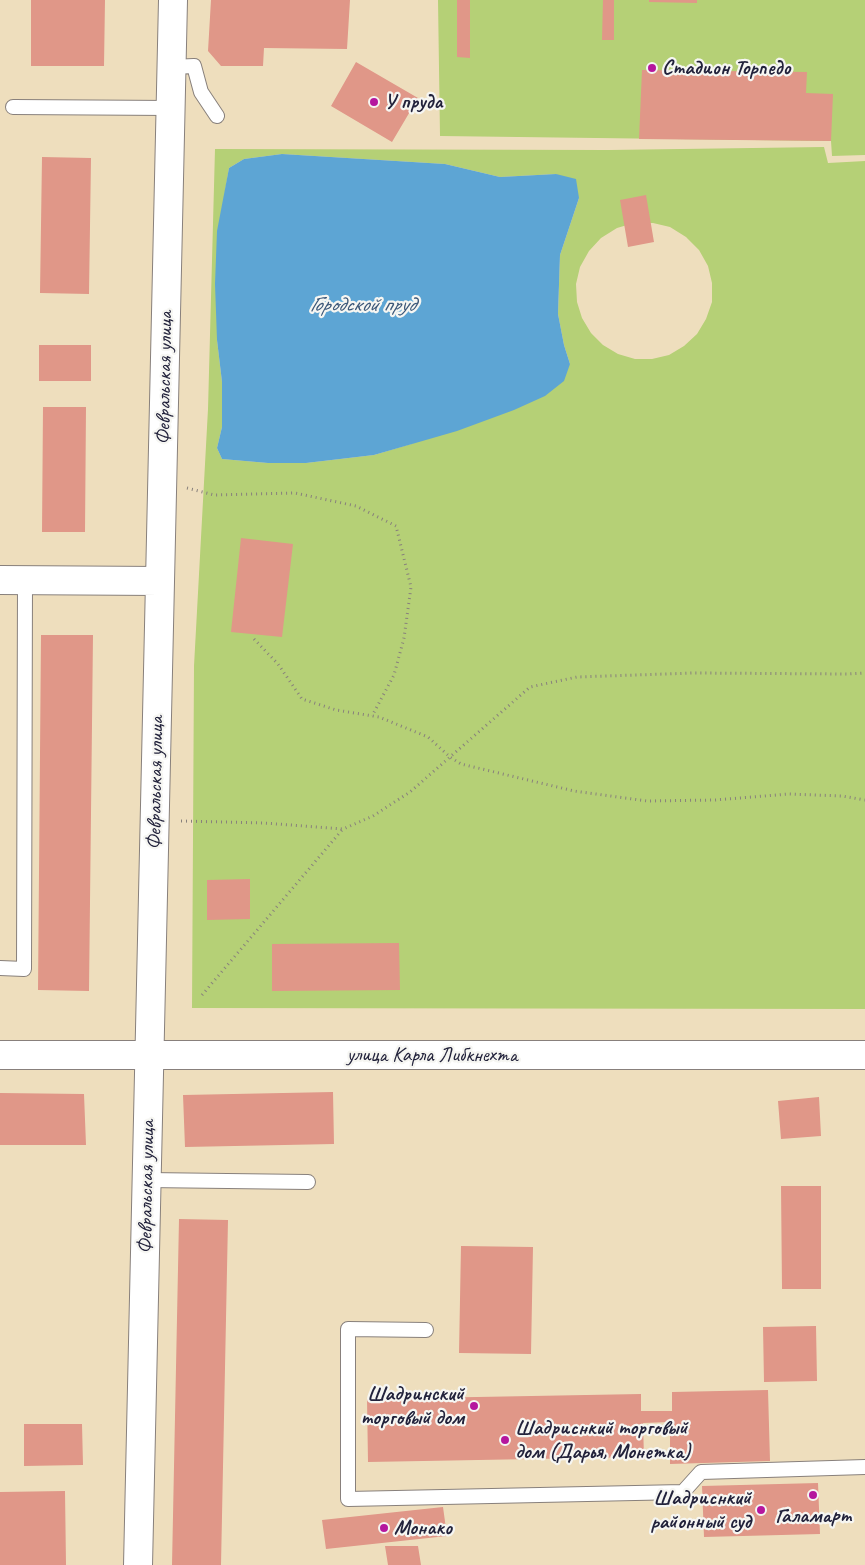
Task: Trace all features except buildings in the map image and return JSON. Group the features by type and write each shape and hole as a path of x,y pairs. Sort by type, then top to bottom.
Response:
{"street":[{"name":"Февральская улица","path":"138,1565 173,0"},
{"path":"12,581 160,581"},
{"name":"улица Карла Либкнехта","path":"0,1056 865,1054"}],"lane":[{"path":"171,66 194,66 202,92 217,116"},
{"path":"13,107 170,108"},
{"path":"0,968 24,969 12,581"},
{"path":"147,1180 308,1182"},
{"path":"426,1330 348,1329 348,1499 683,1492 701,1472 865,1467"}],"path":[{"path":"163,482 214,495 295,493 356,506 396,526 411,587 404,638 394,675 372,716"},
{"path":"254,639 278,664 302,699 336,710 380,717 428,737 450,757 461,764 574,790 647,802 715,800 789,794 842,796 865,800"},
{"path":"202,995 343,829 373,816 410,792 530,687 577,677 694,673 865,673"},
{"path":"155,821 264,823 343,829"}],"green space":[{"name":"Стадион Торпедо","path":"438,0 865,0 865,155 832,156 831,141 440,136"},
{"path":"824,147 828,163 865,161 865,1009 192,1008 194,666 208,409 215,149 609,150","holes":["282,154 445,164 500,177 556,174 579,198 560,255 558,314 570,364 411,444 374,455 306,463 268,463 222,459 217,448 222,427 222,382 217,340 225,191 229,168 244,159","634,223 653,223 670,227 686,237 699,250 708,266 712,283 712,302 706,319 697,334 684,346 669,355 652,359 635,359 618,354 603,345 591,333 582,318 577,302 576,284 580,267 589,251 601,238 617,228"]}],"water":[{"name":"Городской пруд","path":"282,154 445,164 500,177 556,174 576,179 579,198 560,255 558,314 570,364 564,381 545,396 514,410 457,431 374,455 306,463 268,463 222,459 217,448 222,427 222,382 217,340 215,284 217,231 229,168 244,159"}],"place":[{"name":"Стадион Торпедо","path":"652,68"},
{"name":"У пруда","path":"374,102"},
{"name":"Шадринский торговый дом","path":"474,1406"},
{"name":"Шадриснкий торговый дом (Дарья, Монетка)","path":"505,1440"},
{"name":"Галамарт","path":"813,1495"},
{"name":"Шадриснкий районный суд","path":"761,1510"},
{"name":"Монако","path":"384,1528"}]}
